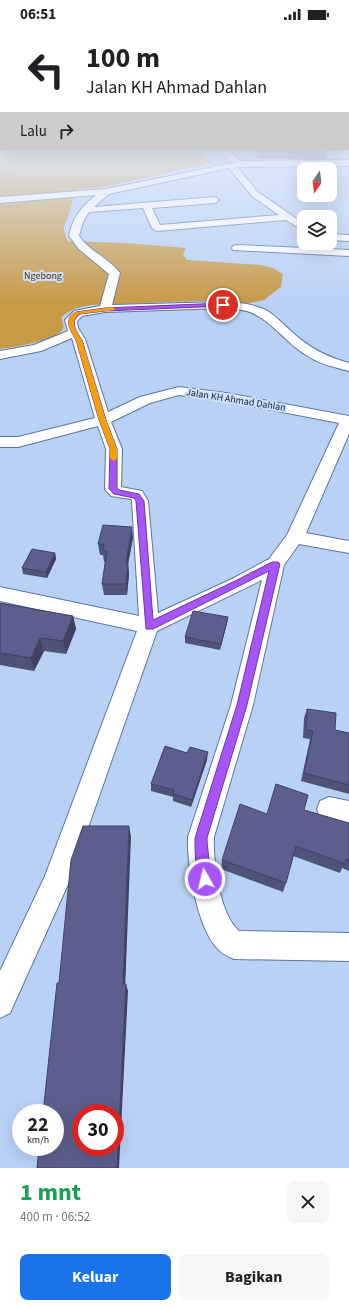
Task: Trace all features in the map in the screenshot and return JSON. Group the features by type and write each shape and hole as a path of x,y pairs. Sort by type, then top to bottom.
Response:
{"street":[{"path":"0,200 50,196"},
{"path":"101,196 84,210 75,227 74,236 79,244 110,266 115,273 105,309"},
{"path":"258,196 297,223"},
{"path":"84,210 215,200"},
{"path":"146,205 157,228 288,217"},
{"path":"337,235 349,232"},
{"path":"337,237 349,238"},
{"path":"237,248 349,254"},
{"path":"0,1003 56,882 149,626 140,501 136,496 117,492 113,489 114,449 103,420 76,333 72,328 71,322 75,314 105,309 223,305 247,306 259,310 270,318 301,347 316,356 349,367"},
{"path":"0,355 37,348 76,333"},
{"name":"Jalan KH Ahmad Dahlan","path":"0,442 18,442 103,420 145,400 179,391 226,397 349,420 295,537 275,564 239,584 149,626"},
{"path":"295,537 349,547"},
{"path":"275,564 242,705 201,838 201,854 205,879 211,903 223,934 234,946 349,947"},
{"path":"0,594 149,626"}],"green space":[{"name":"Ngebong","path":"0,196 74,196 64,226 64,232 68,241 124,243 186,248 183,255 187,260 261,265 273,268 283,274 281,287 264,300 246,304 223,300 91,305 72,310 65,314 62,317 64,326 63,329 52,337 34,343 0,349"}],"building":[{"path":"103,525 132,527 126,563 128,563 126,584 102,584 107,551 103,551 104,544 98,544"},
{"path":"32,549 55,553 46,572 22,568"},
{"path":"0,603 73,616 63,641 40,638 31,658 0,653"},
{"path":"193,611 228,617 221,644 185,637"},
{"path":"307,709 336,713 335,730 349,733 349,785 304,773 313,731 306,730"},
{"path":"165,746 187,753 190,747 208,752 192,800 173,794 174,790 151,784"},
{"path":"276,784 308,795 304,810 349,823 349,860 346,859 345,864 296,846 286,883 222,860 240,804 267,814"},
{"path":"83,826 129,826 123,984 126,984 120,1104 72,1104 72,1156 118,1156 117,1168 37,1168 38,1156 64,1156 64,1104 44,1104 57,983 59,983 71,860"}],"slow traffic":[{"path":"113,309 75,314 71,320 71,325 79,340 103,420 114,449 114,458"}],"route":[{"path":"205,879 200,844 201,838 242,705 275,564 239,584 149,626 140,498 138,496 117,492 113,489 114,449 103,420 79,340 72,328 71,320 75,314 78,313 105,309 223,305"}]}
